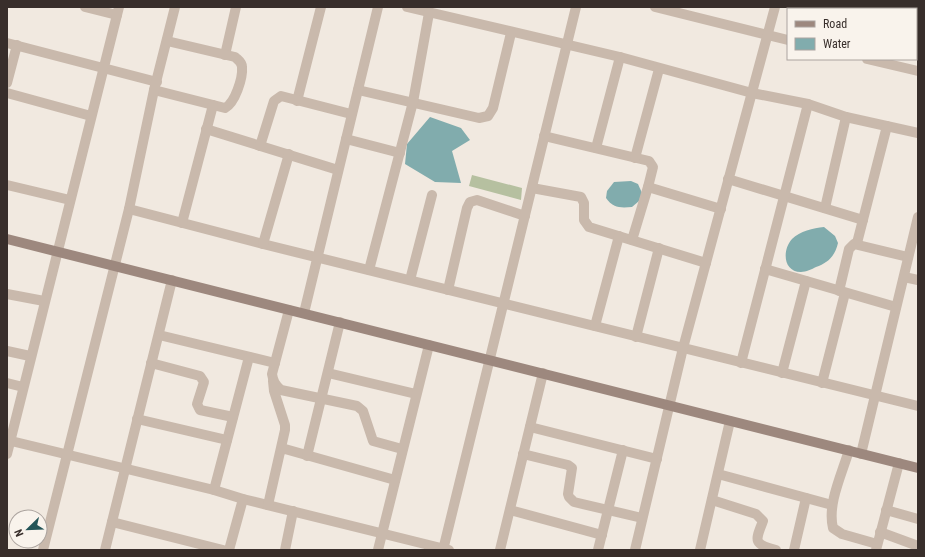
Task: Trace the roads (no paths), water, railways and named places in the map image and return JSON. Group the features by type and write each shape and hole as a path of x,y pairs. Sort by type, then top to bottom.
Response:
{"street":[{"path":"7,454 8,440 58,251 118,11 85,7"},
{"path":"43,550 129,209 156,86 176,7"},
{"path":"225,55 236,7"},
{"path":"296,101 321,7"},
{"path":"304,313 378,7"},
{"path":"407,7 566,46 620,57 659,69 752,93 808,104 846,116 918,133"},
{"path":"8,440 214,490 243,499 445,550 503,303 576,7"},
{"path":"655,7 787,40"},
{"path":"635,550 683,348 775,7"},
{"path":"369,270 413,102 429,13"},
{"path":"358,90 479,118 488,116 493,108 512,33"},
{"path":"7,42 103,68 213,105 225,108 230,106 238,88 242,67 240,61 225,55 167,41"},
{"path":"7,83 17,45"},
{"path":"596,148 620,57"},
{"path":"871,60 918,71"},
{"path":"634,158 659,69"},
{"path":"7,93 91,116"},
{"path":"260,146 274,101 281,96 351,114"},
{"path":"741,363 808,104"},
{"path":"182,223 213,105"},
{"path":"825,208 846,116"},
{"path":"822,383 850,249 857,243 887,126"},
{"path":"206,129 338,170"},
{"path":"544,136 649,161 652,163 653,168 632,240"},
{"path":"346,139 400,153"},
{"path":"263,244 289,154"},
{"path":"728,179 785,195 863,220"},
{"path":"7,185 70,200"},
{"path":"648,187 721,209"},
{"path":"532,188 581,197 584,203 584,220 589,227 706,263"},
{"path":"410,280 432,194"},
{"path":"448,290 470,202 477,200 525,216"},
{"path":"129,209 317,258 918,406"},
{"path":"861,454 908,257 917,228 918,217"},
{"path":"595,326 619,236"},
{"path":"7,238 918,468"},
{"path":"857,243 908,257"},
{"path":"636,337 659,248"},
{"path":"765,269 896,308"},
{"path":"904,277 918,280"},
{"path":"105,550 172,280"},
{"path":"782,373 806,281"},
{"path":"7,294 44,301"},
{"path":"268,505 278,454 281,450 285,425 272,380 289,310"},
{"path":"307,456 340,322"},
{"path":"159,335 275,363"},
{"path":"378,550 429,345"},
{"path":"7,351 30,356"},
{"path":"214,490 249,357"},
{"path":"151,363 200,376 204,382 197,404 200,410 233,417"},
{"path":"328,373 416,394"},
{"path":"500,550 543,374"},
{"path":"272,380 281,390 361,408 373,441 402,449"},
{"path":"7,383 23,387"},
{"path":"137,419 227,440"},
{"path":"700,550 730,421"},
{"path":"530,427 657,459"},
{"path":"281,450 285,449 395,480"},
{"path":"598,550 623,450"},
{"path":"849,450 832,505 831,519 834,528 842,534 876,547 899,463"},
{"path":"524,454 568,465 572,468 573,472 569,497 574,502 642,518"},
{"path":"718,474 832,505"},
{"path":"795,550 806,498"},
{"path":"229,550 243,499"},
{"path":"712,500 761,518 763,521 757,539 758,542 761,546 776,550"},
{"path":"510,510 602,535"},
{"path":"886,510 918,519"},
{"path":"285,550 293,511"},
{"path":"112,522 203,547 223,550"},
{"path":"880,532 918,546"}],"water":[{"path":"430,117 461,128 470,140 452,151 461,183 435,182 405,164 407,144"},
{"path":"631,181 638,184 642,193 639,201 632,207 617,207 611,204 606,198 607,191 614,182"},
{"path":"824,227 835,236 838,243 835,252 827,261 820,265 805,272 795,271 786,260 787,249 792,239 807,230"}]}
